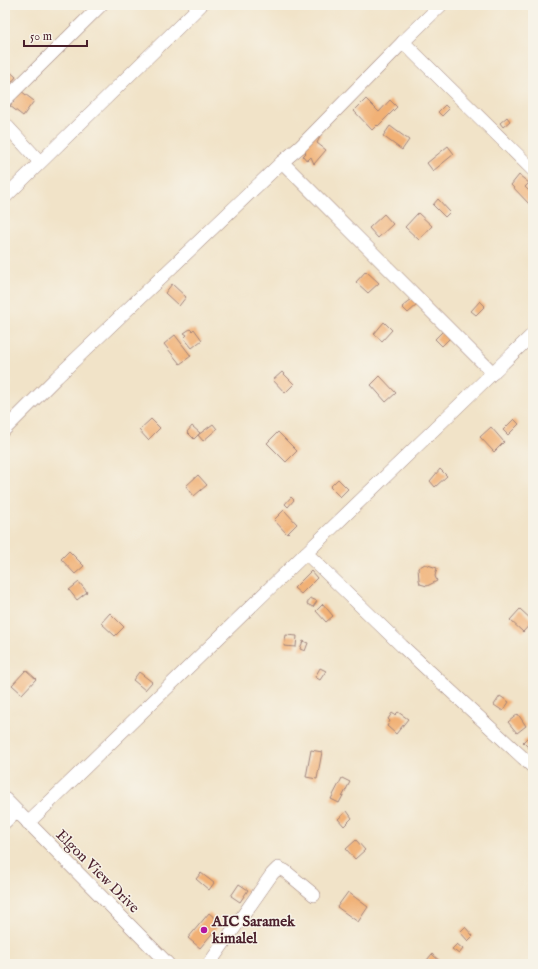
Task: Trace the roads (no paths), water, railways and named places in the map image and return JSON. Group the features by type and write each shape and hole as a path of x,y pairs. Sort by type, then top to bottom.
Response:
{"street":[{"path":"5,100 101,5"},
{"path":"5,196 201,5"},
{"path":"5,429 282,162 300,147 440,5"},
{"path":"403,42 533,170"},
{"path":"5,124 40,162"},
{"path":"282,162 493,373"},
{"path":"28,824 533,334"},
{"path":"306,553 402,646 533,767"},
{"name":"Elgon View Drive","path":"5,799 28,824 168,964"},
{"path":"5,822 16,811"},
{"path":"209,964 272,874 278,868 285,871 314,895"}],"place":[{"name":"AIC Saramek kimalel","path":"204,930"}]}
